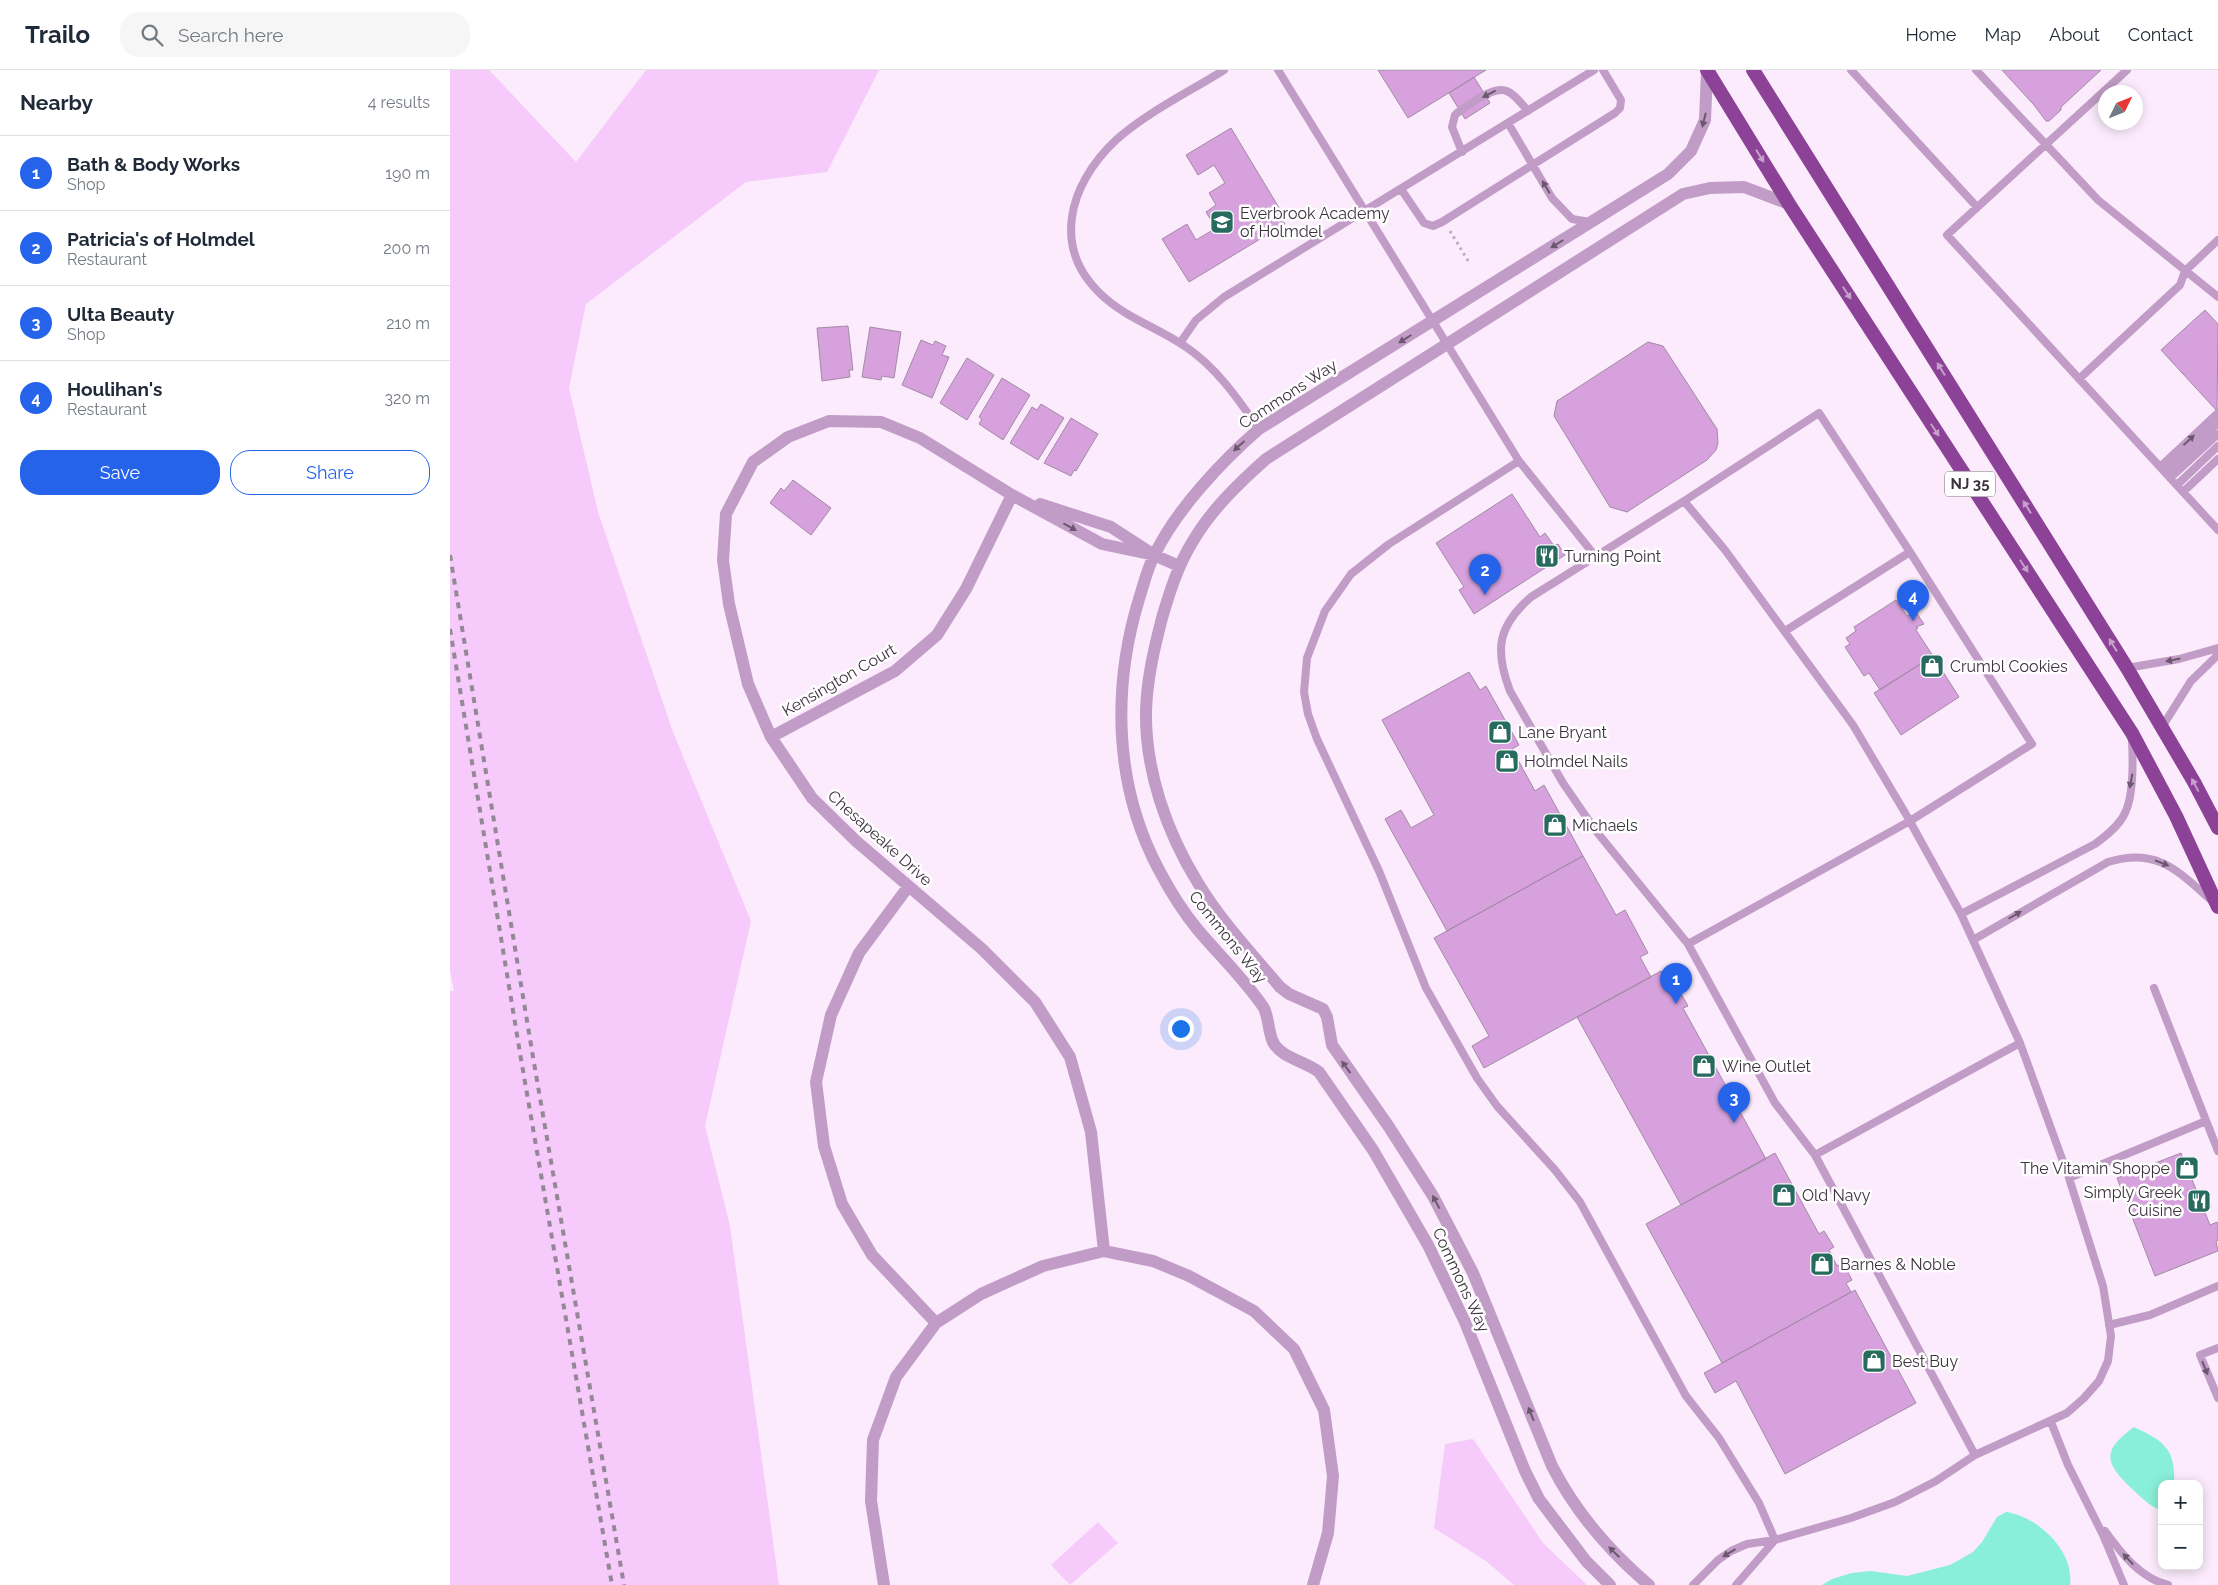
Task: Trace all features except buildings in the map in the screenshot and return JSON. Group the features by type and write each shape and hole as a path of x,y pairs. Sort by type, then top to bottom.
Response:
{"highway":[{"name":"NJ 35","path":"1753,70 2127,668 2218,828"},
{"name":"NJ 35","path":"1707,71 1789,204 2132,733 2176,816 2218,906"}],"street":[{"name":"Commons Way","path":"1610,1585 1586,1561 1539,1500 1525,1471 1461,1314 1428,1245 1374,1150 1318,1072 1308,1064 1278,1049 1273,1041 1264,1008 1183,909 1159,869 1150,851 1132,801 1120,732 1123,669 1132,624 1154,555 1184,509 1235,449 1259,429 1668,174 1691,151 1705,120 1707,71"},
{"name":"Commons Way","path":"1650,1585 1634,1572 1588,1525 1562,1487 1474,1273 1433,1196 1389,1127 1332,1045 1325,1013 1319,1006 1284,991 1227,923 1198,883 1168,825 1157,790 1149,749 1146,712 1149,674 1156,640 1179,566 1194,539 1207,521 1244,479 1266,459 1447,346 1683,194 1710,188 1744,187 1789,204"},
{"name":"Chesapeake Drive","path":"1104,1251 1091,1132 1070,1058 1035,1002 982,949 856,842 812,798 771,737 748,684 728,604 723,560 726,514 753,462 788,437 829,421 881,422 920,438 1012,495 1102,544 1154,555"},
{"name":"Chesapeake Drive","path":"1012,495 1111,527 1154,555"},
{"name":"Kensington Court","path":"771,737 895,671 937,635 966,589 1012,495"},
{"path":"1154,555 1179,566"},
{"path":"908,888 859,953 832,1015 816,1082 824,1146 842,1204 872,1255 936,1323"},
{"path":"884,1585 871,1501 873,1440 896,1377 936,1323 981,1294 1043,1266 1104,1251 1153,1261 1190,1276 1254,1311 1294,1350 1324,1410 1333,1476 1328,1533 1313,1585"}],"lane":[{"path":"1224,70 1144,119 1116,140 1099,158 1084,182 1072,214 1070,227 1077,261 1092,284 1115,306 1180,343 1215,371 1259,429"},
{"path":"1278,70 1519,460 1596,557"},
{"path":"1180,343 1196,320 1214,304 1594,70"},
{"path":"1401,190 1424,223 1433,226 1615,113 1620,108 1621,100 1603,70"},
{"path":"1851,70 1977,207"},
{"path":"1976,70 2098,200 2218,297"},
{"path":"2127,70 1947,235 2218,530"},
{"path":"1462,152 1452,127 1455,115 1493,90 1506,90 1513,94 1528,111"},
{"path":"1508,123 1552,198 1562,210 1572,219 1592,222"},
{"path":"2079,379 2180,284 2185,271 2218,240"},
{"path":"1688,944 1910,821 2032,744 1819,412 1684,501 1531,597 1516,610 1506,624 1502,639 1501,656 1504,675 1510,691 1563,783 1604,842 1688,944 1775,1103 1815,1155 1975,1455"},
{"path":"2165,472 2218,412"},
{"path":"2165,472 2218,423"},
{"path":"2165,472 2218,434"},
{"path":"2177,485 2218,446"},
{"path":"2183,492 2218,459"},
{"path":"1519,460 1388,544 1350,574 1325,611 1307,658 1304,692 1308,714 1316,739 1376,863 1426,988 1472,1070 1497,1106 1555,1170 1580,1202 1686,1396 1729,1455 1759,1503 1775,1540"},
{"path":"1684,501 1725,550 1853,725 1910,821 1961,914 2020,1043 2069,1178 2103,1286 2111,1336 2108,1362 2099,1381 2067,1413 2051,1422 1975,1455 1936,1481 1895,1502 1851,1518 1775,1540 1748,1544 1731,1551 1718,1560 1693,1585"},
{"path":"1785,631 1910,552"},
{"path":"2127,668 2179,659 2218,648"},
{"path":"2162,727 2191,681 2218,655"},
{"path":"1961,914 2095,844 2110,832 2125,813 2133,774 2132,733"},
{"path":"1973,940 2108,862 2121,858 2141,857 2156,860 2175,868 2218,906"},
{"path":"2154,988 2218,1152"},
{"path":"1815,1155 2020,1043"},
{"path":"2069,1178 2206,1121"},
{"path":"2109,1325 2150,1315 2218,1286"},
{"path":"2218,1348 2200,1355 2218,1398"},
{"path":"2051,1422 2068,1464 2103,1535 2124,1585"},
{"path":"2088,1507 2127,1558 2154,1581 2168,1585"},
{"path":"1736,1585 1775,1540"}],"path":[{"path":"1449,229 1470,264"}],"shaded area":[{"path":"450,70 489,70 576,162 646,70 879,70 827,172 746,182 586,304 569,388 598,512 673,732 751,921 705,1126 730,1226 779,1585 450,1585 450,991 454,991 450,971"},
{"path":"2134,1427 2160,1442 2170,1454 2173,1462 2174,1480 2158,1480 2158,1509 2131,1488 2111,1463 2112,1449"},
{"path":"1473,1439 1543,1543 1587,1585 1514,1585 1486,1561 1434,1528 1445,1444"},
{"path":"2006,1512 2030,1520 2051,1537 2060,1548 2066,1560 2070,1572 2070,1585 1822,1585 1832,1579 1852,1573 1871,1571 1907,1576 1950,1565 1973,1552 1982,1542 1997,1517"},
{"path":"1098,1522 1118,1543 1070,1585 1051,1565"}],"railway":[{"path":"450,555 533,1057 624,1585"},
{"path":"450,629 521,1059 612,1585"}],"place":[{"name":"Everbrook Academy of Holmdel","path":"1222,222"},
{"name":"Turning Point","path":"1547,556"},
{"name":"Patricia's of Holmdel","path":"1485,595"},
{"name":"Houlihan's","path":"1913,621"},
{"name":"Crumbl Cookies","path":"1932,666"},
{"name":"Lane Bryant","path":"1500,732"},
{"name":"Holmdel Nails","path":"1507,761"},
{"name":"Michaels","path":"1555,825"},
{"name":"Bath & Body Works","path":"1676,1004"},
{"name":"Wine Outlet","path":"1704,1066"},
{"name":"Ulta Beauty","path":"1734,1123"},
{"name":"The Vitamin Shoppe","path":"2187,1168"},
{"name":"Old Navy","path":"1784,1195"},
{"name":"Simply Greek Cuisine","path":"2199,1201"},
{"name":"Barnes & Noble","path":"1822,1264"},
{"name":"Best Buy","path":"1874,1361"}]}
